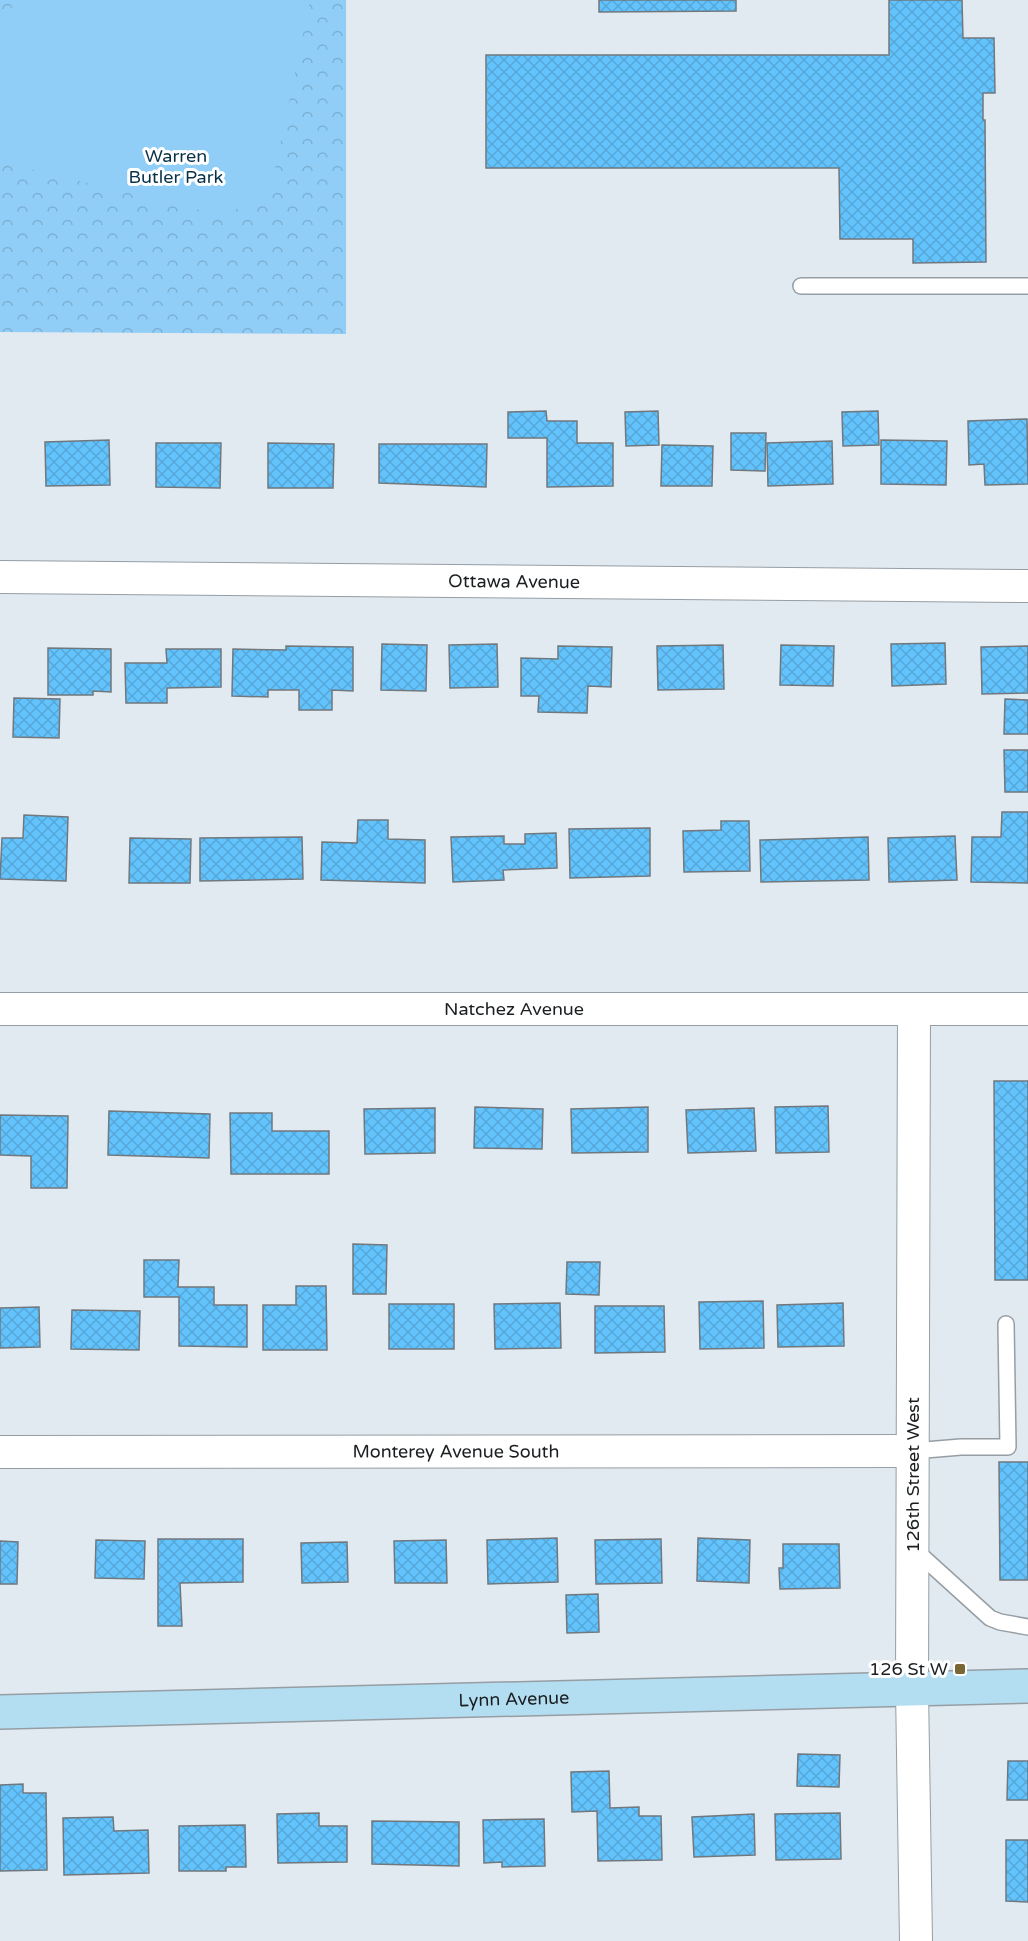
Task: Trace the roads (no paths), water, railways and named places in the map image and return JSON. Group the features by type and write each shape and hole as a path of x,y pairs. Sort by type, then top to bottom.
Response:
{"main road":[{"name":"Lynn Avenue","path":"0,1712 1028,1686"}],"street":[{"name":"Ottawa Avenue","path":"0,577 1028,586"},
{"name":"Natchez Avenue","path":"0,1009 1028,1009"},
{"name":"126th Street West","path":"914,1010 912,1689 916,1941"},
{"name":"Monterey Avenue South","path":"0,1452 913,1451"}],"lane":[{"path":"801,286 1028,286"},
{"path":"913,1451 961,1447 1008,1447 1006,1324"},
{"path":"913,1548 990,1618 1028,1627"}],"place":[{"name":"126 St W","path":"960,1669"}],"park label":[{"name":"Warren Butler Park","path":"176,166"}]}
